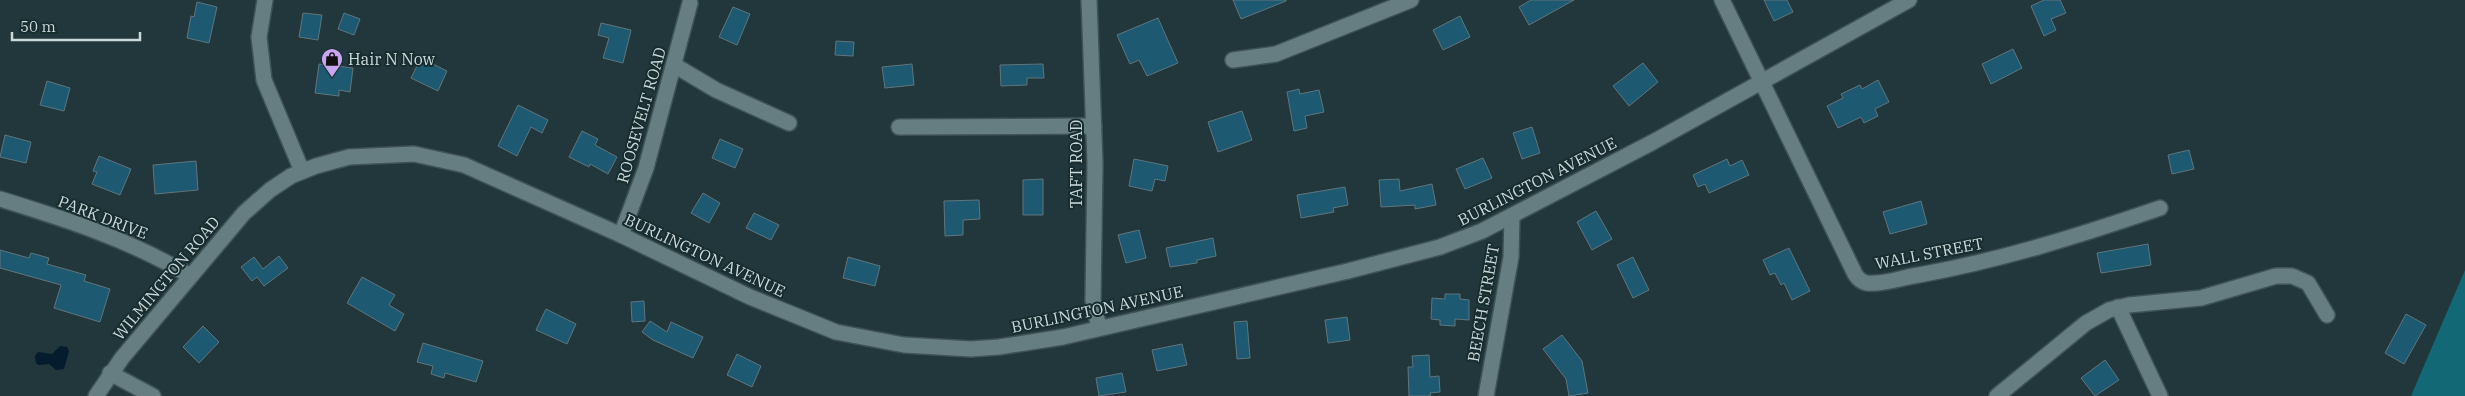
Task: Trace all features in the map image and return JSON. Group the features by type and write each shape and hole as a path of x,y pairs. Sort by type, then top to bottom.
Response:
{"street":[{"path":"265,0 259,38 264,80 302,171"},
{"name":"TAFT ROAD","path":"1089,0 1094,126 1093,300 1099,328"},
{"path":"1233,60 1276,54 1411,0"},
{"path":"1722,0 1761,82"},
{"name":"BURLINGTON AVENUE","path":"270,190 302,171 331,161 368,155 414,154 435,157 492,176 801,319 836,332 904,345 971,349 1039,342 1348,271 1440,247 1482,231 1761,82 1909,0"},
{"name":"ROOSEVELT ROAD","path":"621,235 646,168 690,3"},
{"path":"674,66 716,90 789,123"},
{"name":"WALL STREET","path":"1761,82 1855,274 1864,282 1942,271 2017,253 2084,234 2160,208"},
{"path":"898,128 1094,126"},
{"name":"WILMINGTON ROAD","path":"96,396 110,372 190,276 244,213 270,190"},
{"name":"PARK DRIVE","path":"0,199 108,236 166,261 190,276"},
{"name":"BEECH STREET","path":"1486,396 1511,257 1512,216"},
{"path":"1997,396 2086,323 2118,307 2214,295 2276,276 2292,276 2304,280 2327,315"},
{"path":"2118,307 2160,396"},
{"path":"110,372 153,396"}],"shaded area":[{"path":"2465,270 2465,396 2411,396"},
{"path":"60,346 67,347 69,351 64,369 56,370 49,364 39,365 36,363 35,356 38,352 52,354"}],"building":[{"path":"1233,0 1286,0 1286,1 1241,19"},
{"path":"1531,0 1574,0 1529,25 1519,7"},
{"path":"1764,0 1787,0 1793,12 1774,21"},
{"path":"2044,0 2060,0 2066,13 2051,19 2056,30 2044,36 2031,6"},
{"path":"197,2 217,7 209,43 187,38 191,16 194,17"},
{"path":"733,7 750,14 737,45 719,37"},
{"path":"303,13 322,15 318,40 299,37"},
{"path":"344,13 360,19 354,35 338,29"},
{"path":"1460,16 1470,37 1443,50 1433,30"},
{"path":"1158,18 1178,63 1147,76 1139,60 1130,64 1117,35"},
{"path":"601,23 631,30 623,63 603,58 609,38 598,35"},
{"path":"836,41 854,42 853,56 835,55"},
{"path":"2013,49 2022,68 1991,84 1982,64"},
{"path":"421,58 447,71 438,91 411,78"},
{"path":"1643,63 1658,82 1629,106 1613,86"},
{"path":"319,64 353,68 350,92 339,90 339,96 315,93"},
{"path":"912,64 914,85 885,88 882,67"},
{"path":"1043,64 1044,78 1027,78 1027,85 1001,86 1000,65"},
{"path":"1878,80 1889,102 1875,109 1878,116 1864,123 1861,117 1838,128 1827,106 1843,98 1841,94 1860,85 1862,89"},
{"path":"47,81 70,88 64,111 40,105"},
{"path":"1299,89 1300,94 1319,90 1324,112 1305,116 1307,128 1294,131 1287,92"},
{"path":"518,105 548,120 542,133 531,127 517,156 498,146"},
{"path":"1242,111 1252,140 1218,152 1208,122"},
{"path":"1532,127 1540,153 1522,159 1513,133"},
{"path":"582,131 598,139 595,145 617,157 608,174 590,164 589,167 569,157"},
{"path":"5,135 31,142 26,163 0,157"},
{"path":"720,139 743,149 735,168 712,158"},
{"path":"2189,150 2194,169 2172,174 2168,155"},
{"path":"99,156 131,169 120,195 92,184 97,172 93,171"},
{"path":"1483,158 1492,178 1465,189 1456,169"},
{"path":"1134,159 1168,166 1165,181 1155,179 1152,191 1129,186"},
{"path":"1727,159 1730,166 1742,160 1749,175 1709,193 1705,184 1698,187 1693,175"},
{"path":"196,161 198,190 155,194 153,165"},
{"path":"1043,179 1043,215 1023,215 1023,180"},
{"path":"1399,179 1400,191 1432,184 1436,205 1415,209 1415,205 1381,207 1379,180"},
{"path":"1345,187 1348,205 1333,208 1334,212 1301,218 1297,195"},
{"path":"703,193 720,203 709,223 691,213"},
{"path":"979,200 980,219 963,220 963,235 945,236 944,201"},
{"path":"1921,201 1927,224 1890,234 1883,212"},
{"path":"1596,211 1612,239 1592,250 1577,222"},
{"path":"754,213 779,225 771,240 746,228"},
{"path":"1139,230 1146,258 1126,263 1118,235"},
{"path":"1213,238 1216,256 1197,260 1197,263 1170,267 1166,248"},
{"path":"2148,244 2151,265 2101,273 2097,253"},
{"path":"1789,248 1810,291 1792,300 1784,283 1781,285 1775,273 1770,275 1763,260"},
{"path":"0,250 29,258 31,253 49,258 47,264 86,275 84,281 110,289 100,322 54,308 61,285 0,268"},
{"path":"279,256 288,268 264,286 257,277 252,281 241,267 254,257 263,269"},
{"path":"848,257 880,266 875,286 843,278"},
{"path":"1633,257 1649,290 1633,298 1617,265"},
{"path":"362,277 395,295 389,305 404,314 395,331 347,303"},
{"path":"1445,294 1460,294 1460,299 1469,300 1469,320 1455,319 1455,326 1440,325 1440,320 1431,319 1432,298 1445,299"},
{"path":"644,301 645,321 632,322 631,302"},
{"path":"546,309 576,324 567,344 536,330"},
{"path":"2406,314 2426,325 2404,364 2385,353"},
{"path":"1347,317 1350,340 1328,343 1325,320"},
{"path":"650,321 667,332 671,322 703,337 693,358 653,340 642,332"},
{"path":"1247,321 1250,358 1237,359 1234,322"},
{"path":"203,326 219,342 199,363 183,347"},
{"path":"1562,335 1582,361 1588,393 1569,396 1566,379 1543,349"},
{"path":"423,343 483,361 476,382 445,373 444,378 431,374 433,366 417,362"},
{"path":"1182,344 1187,365 1157,371 1152,350"},
{"path":"737,354 761,366 752,387 727,375"},
{"path":"1429,355 1430,377 1439,376 1440,392 1430,393 1431,396 1409,396 1408,367 1413,367 1412,356"},
{"path":"2105,360 2119,380 2095,396 2081,378"},
{"path":"1122,373 1126,392 1099,396 1096,378"}],"place":[{"name":"Hair N Now","path":"332,78"}]}
